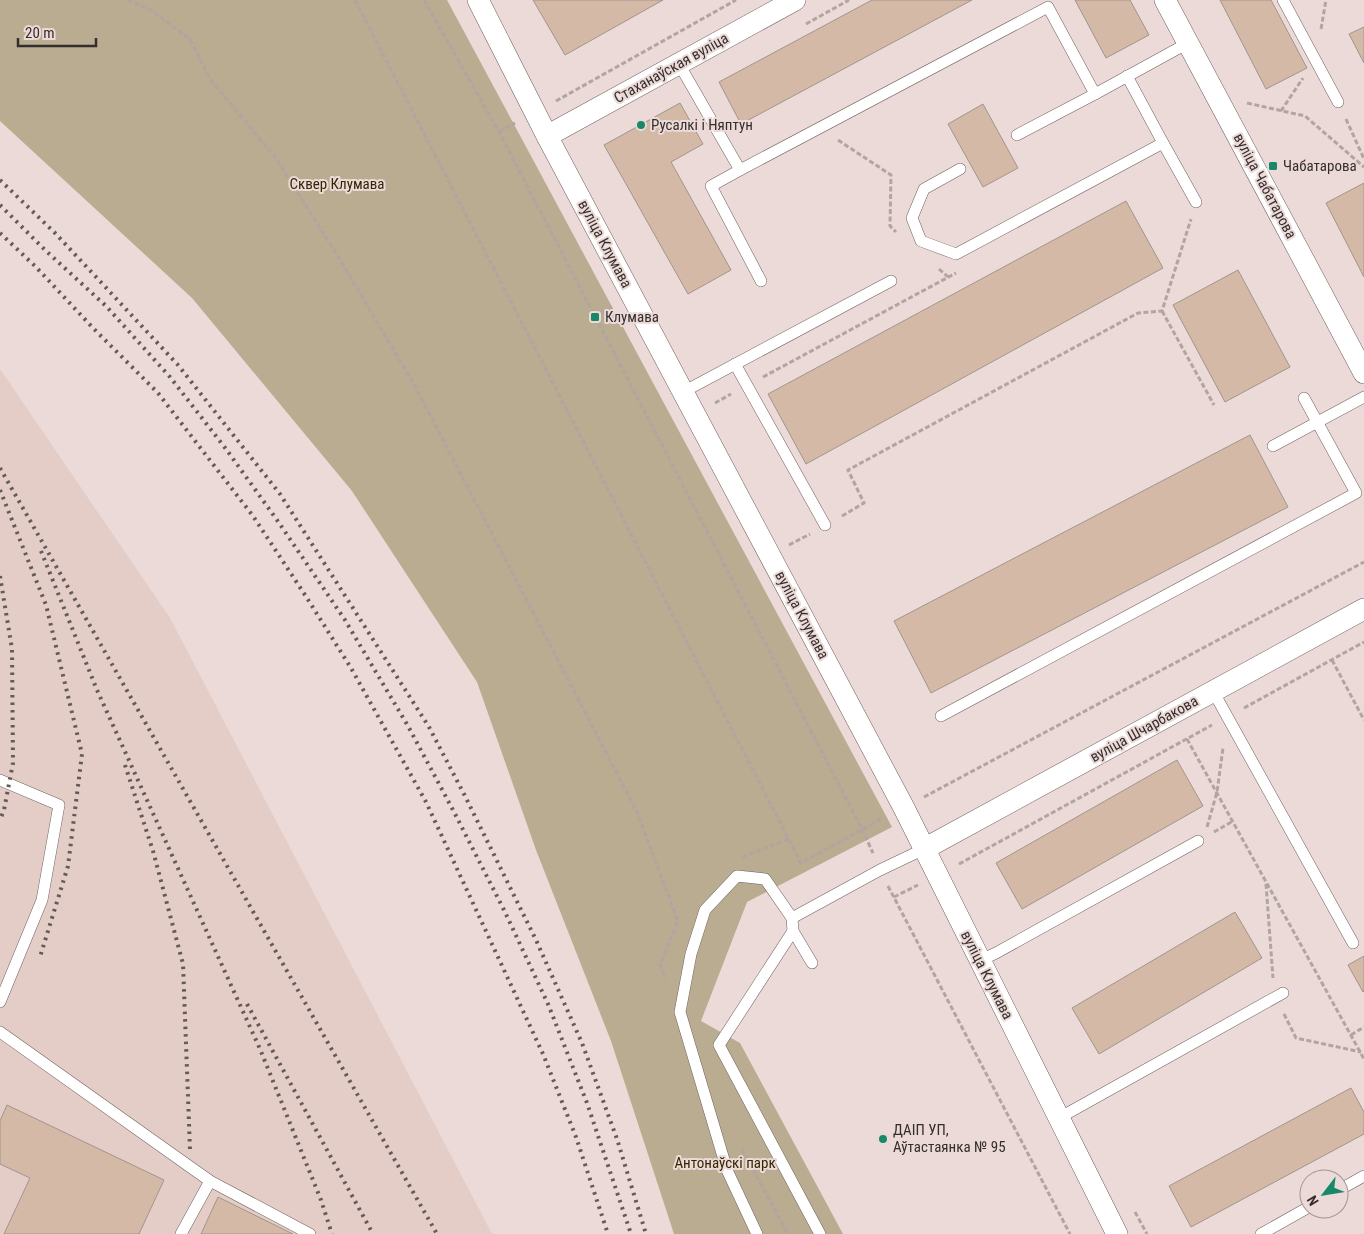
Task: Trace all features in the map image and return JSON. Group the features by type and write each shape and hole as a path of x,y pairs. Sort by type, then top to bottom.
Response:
{"street":[{"name":"вуліца Клумава","path":"478,0 534,112 904,808 1117,1234"},
{"name":"Стаханаўская вуліца","path":"547,136 795,0"},
{"name":"вуліца Чабатарова","path":"1165,0 1364,371"},
{"name":"вуліца Шчарбакова","path":"924,849 1364,609"}],"lane":[{"path":"1283,0 1338,102"},
{"path":"761,281 711,186 1048,7 1094,94"},
{"path":"1017,135 1188,43"},
{"path":"679,64 740,170"},
{"path":"1127,76 1196,202"},
{"path":"960,169 924,189 912,218 921,241 956,254 1163,143"},
{"path":"684,392 891,280"},
{"path":"735,364 825,525"},
{"path":"1273,446 1364,397"},
{"path":"941,716 1356,493 1304,398"},
{"path":"1213,692 1353,943"},
{"path":"0,780 59,805 42,900 0,1002"},
{"path":"979,961 1198,841"},
{"path":"792,918 880,870 924,849"},
{"path":"757,1234 727,1170 680,1012 691,954 705,910 738,876 765,879 792,918 793,931 812,963"},
{"path":"793,931 719,1045 820,1234"},
{"path":"1059,1118 1279,995"},
{"path":"0,1032 210,1181 310,1234"},
{"path":"1349,1184 1364,1176"},
{"path":"181,1234 210,1181"},
{"path":"1261,1234 1299,1213"}],"path":[{"path":"127,0 151,10 190,39 210,79 275,157 339,258 415,386 637,812 678,921 660,964 666,982"},
{"path":"355,0 801,863 1364,562"},
{"path":"424,0 499,132 862,829 880,870 1070,1234"},
{"path":"499,132 736,0"},
{"path":"1239,101 1305,116 1364,167"},
{"path":"1338,102 1364,159"},
{"path":"819,127 891,175 890,226 902,238"},
{"path":"1196,202 1162,311 1214,405"},
{"path":"935,266 948,277"},
{"path":"708,407 957,272"},
{"path":"784,548 864,503 848,470 1138,313 1162,311"},
{"path":"894,897 1364,642"},
{"path":"1332,660 1364,720"},
{"path":"1207,828 1217,792 1228,716"},
{"path":"1187,739 1364,1059"},
{"path":"1266,881 1270,951 1279,995"},
{"path":"1283,1013 1296,1038 1360,1052"},
{"path":"1350,1035 1364,1027"},
{"path":"741,1147 788,1234"}],"shaded area":[{"path":"0,369 170,618 492,1234 0,1234"}],"green space":[{"name":"Сквер Клумава","path":"0,0 447,0 892,827 747,902 701,1021 740,1043 843,1234 674,1234 611,1041 536,850 477,682 352,491 192,298 0,121"}],"building":[{"path":"533,0 663,0 565,55"},
{"path":"872,0 972,0 741,124 719,82"},
{"path":"1075,0 1130,0 1149,35 1106,58"},
{"path":"1220,0 1271,0 1307,68 1266,89"},
{"path":"1364,27 1364,63 1349,34"},
{"path":"680,103 703,144 671,162 731,270 688,294 604,145"},
{"path":"983,104 1018,168 983,187 948,124"},
{"path":"1364,183 1364,277 1326,203"},
{"path":"1126,201 1163,268 806,464 768,394"},
{"path":"1238,270 1290,367 1225,402 1173,305"},
{"path":"1250,435 1288,507 931,693 894,621"},
{"path":"1177,760 1203,806 1022,909 996,863"},
{"path":"1235,912 1262,958 1099,1054 1072,1008"},
{"path":"1364,956 1364,991 1363,992 1348,965"},
{"path":"1351,1088 1364,1112 1364,1134 1191,1227 1169,1186"},
{"path":"7,1105 164,1180 139,1234 4,1234 30,1178 0,1164 0,1121"},
{"path":"218,1197 293,1234 201,1234"}],"railway":[{"path":"0,180 55,233 178,365 280,494 429,727 536,940 582,1043 617,1139 646,1234"},
{"path":"0,205 45,250 106,306 170,377 226,449 345,620 408,726 453,810 504,910 548,1004 587,1103 631,1234"},
{"path":"0,233 35,266 158,393 253,516 351,668 426,802 543,1054 576,1137 608,1234"},
{"path":"0,468 437,1234"},
{"path":"0,490 46,605 82,754 68,866 40,957"},
{"path":"41,551 97,690 260,1049 321,1200 332,1234"},
{"path":"0,576 12,649 13,763 4,810 0,820"},
{"path":"125,765 153,851 183,964 190,1150"},
{"path":"247,1004 373,1234"}],"place":[{"name":"Русалкі і Няптун","path":"641,125"},
{"name":"Чабатарова","path":"1273,166"},
{"name":"Клумава","path":"595,317"},
{"name":"ДАІП УП, Аўтастаянка № 95","path":"883,1139"}],"park label":[{"name":"Антонаўскі парк","path":"725,1163"}]}
